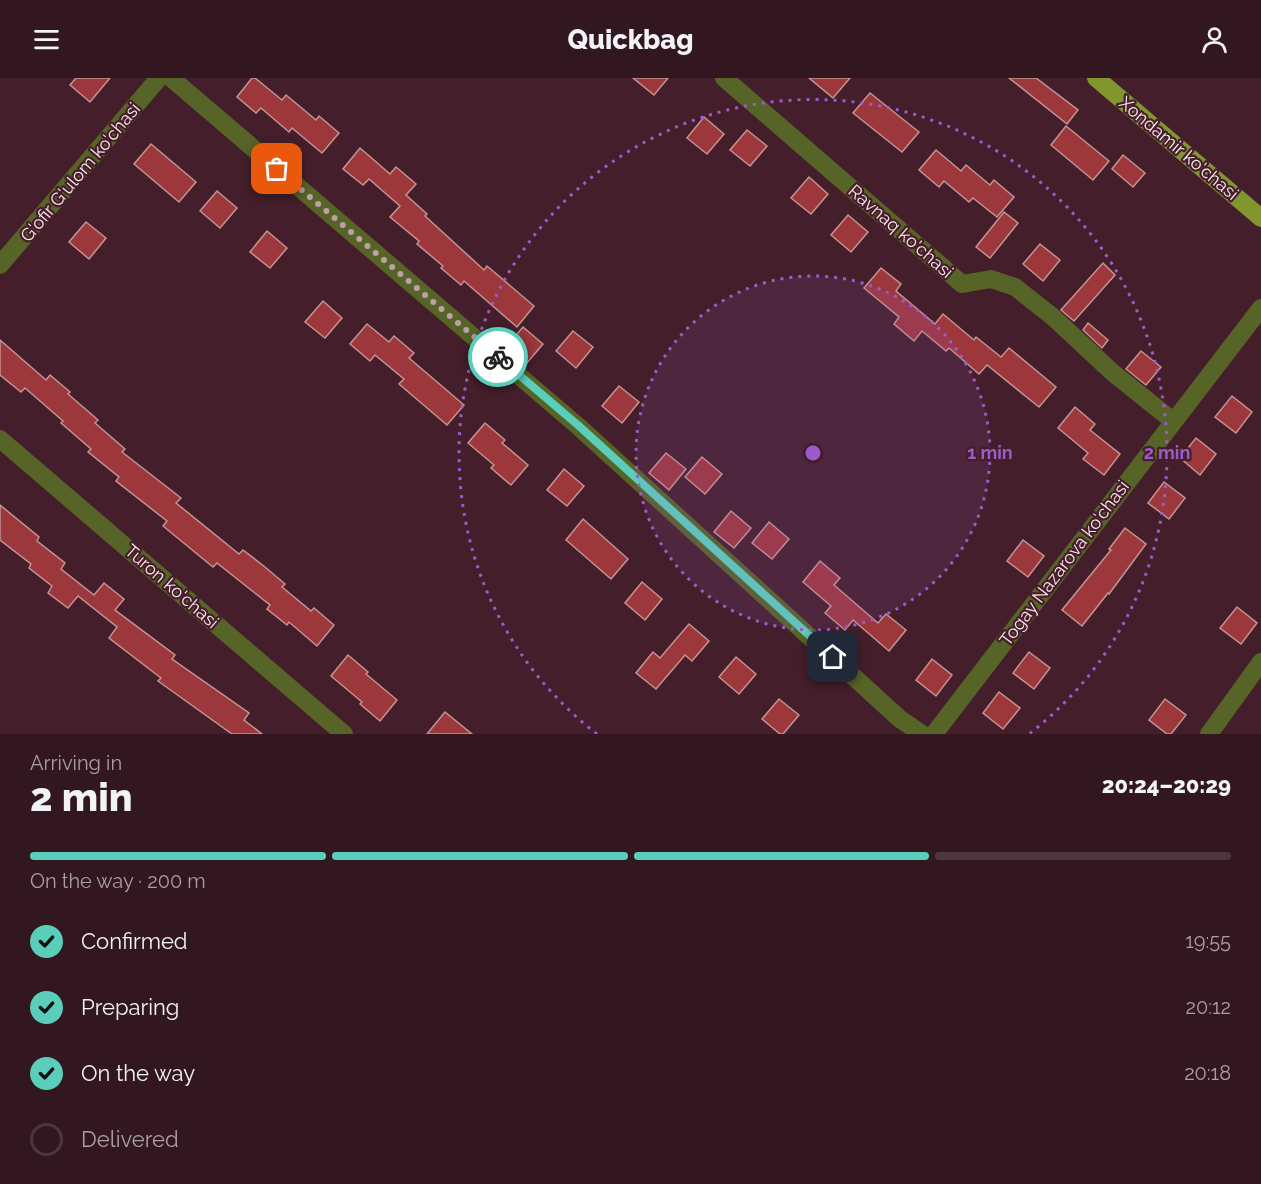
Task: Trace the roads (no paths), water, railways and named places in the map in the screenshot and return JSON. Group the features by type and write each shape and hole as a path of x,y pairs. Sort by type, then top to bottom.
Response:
{"main road":[{"name":"Xondamir ko'chasi","path":"1096,78 1261,218"}],"street":[{"name":"G'ofir G'ulom ko'chasi","path":"0,265 159,78"},
{"path":"171,78 579,426 900,718 922,734"},
{"name":"Ravnaq ko'chasi","path":"724,78 962,284 991,279 1015,287 1053,317 1112,372 1173,421"},
{"name":"Togay Nazarova ko'chasi","path":"934,734 1261,308"},
{"name":"Turon ko'chasi","path":"0,439 344,734"},
{"path":"1209,734 1261,662"}]}
